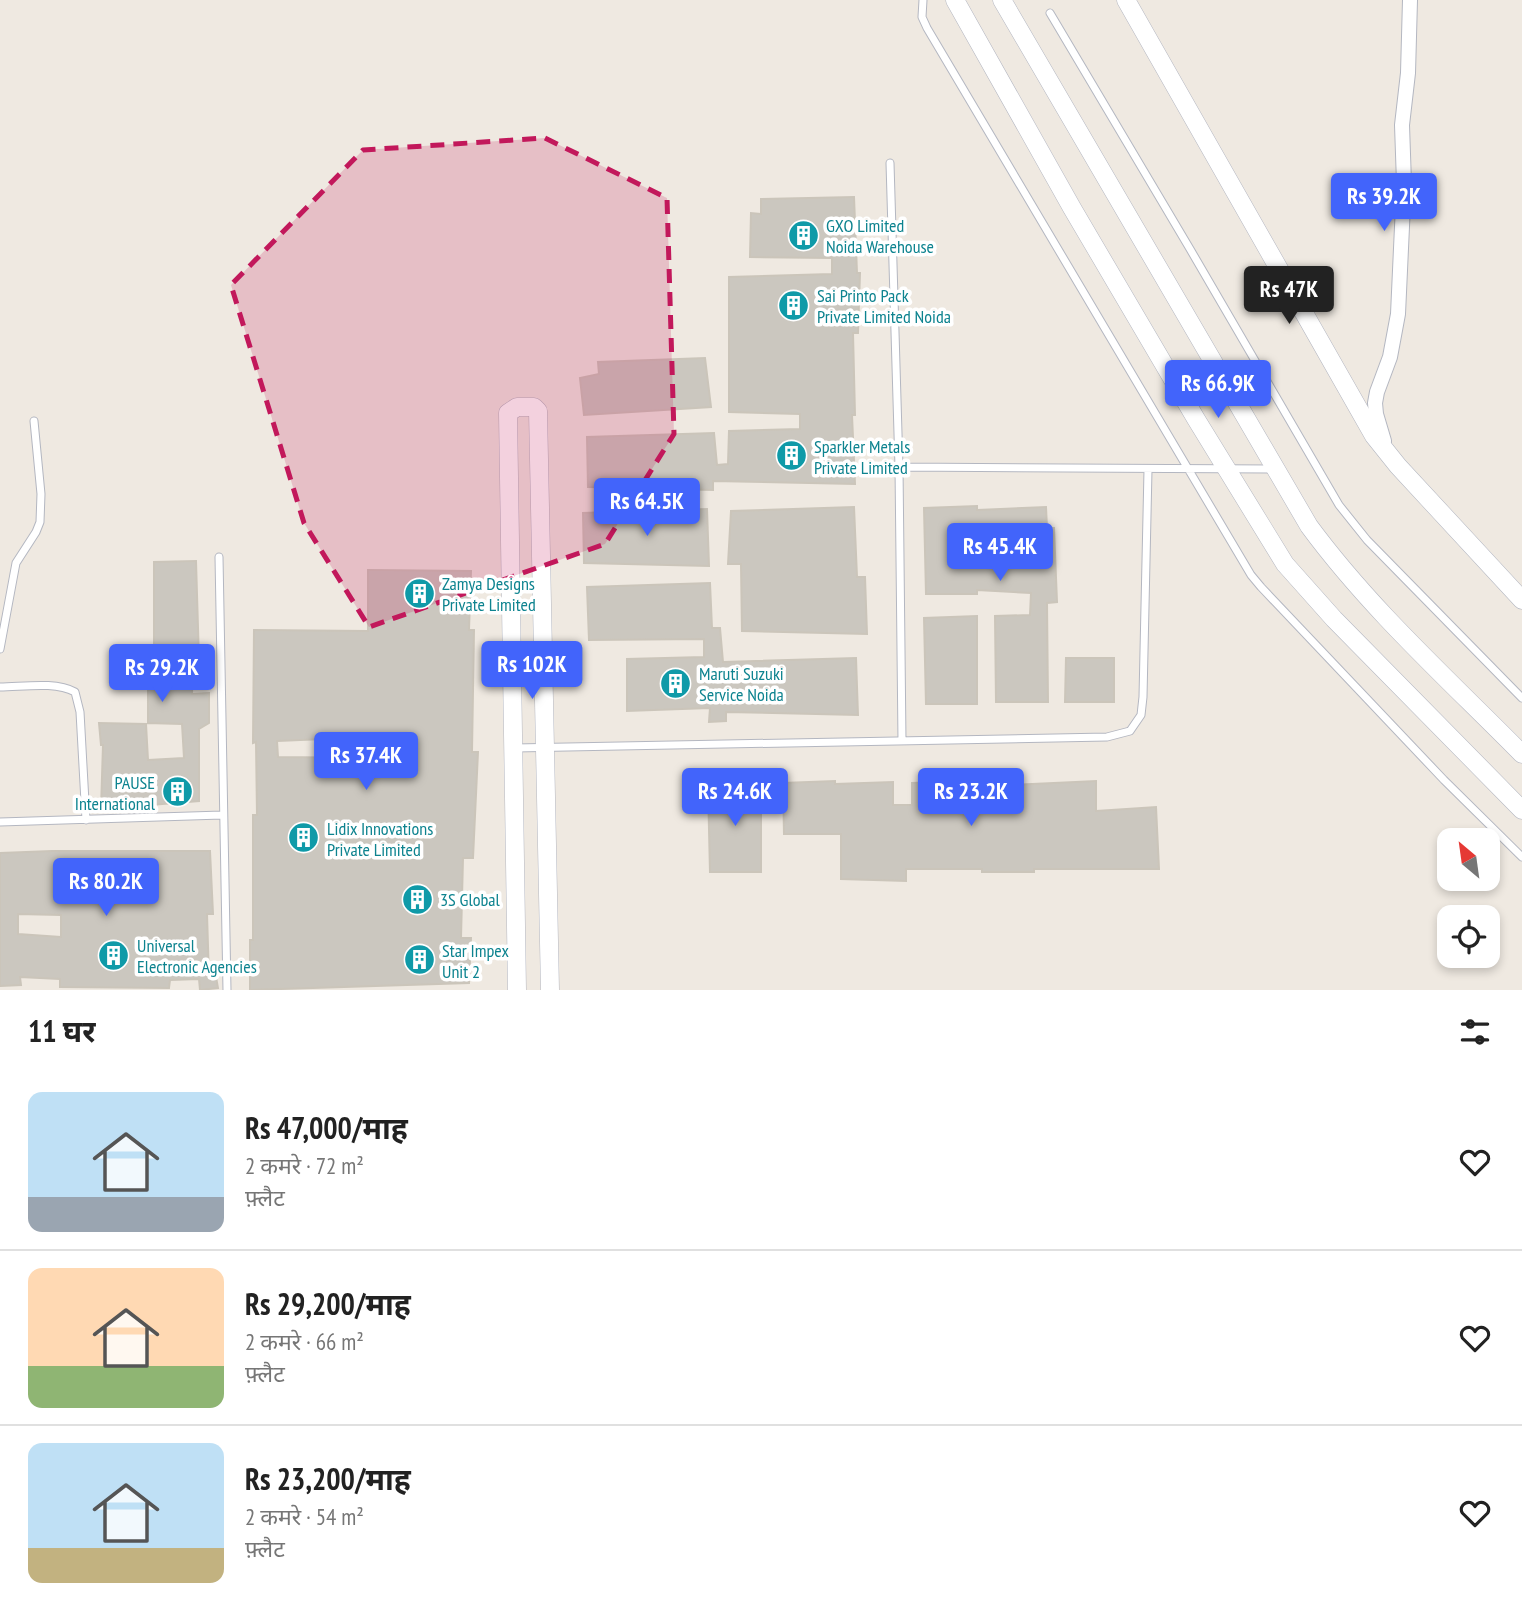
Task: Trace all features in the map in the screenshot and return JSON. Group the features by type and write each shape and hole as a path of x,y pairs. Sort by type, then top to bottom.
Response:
{"street":[{"path":"955,0 1072,208 1225,468 1285,564 1522,810"},
{"path":"1002,0 1309,526 1349,578 1522,754"},
{"path":"1126,0 1374,436 1488,567 1522,600"},
{"path":"1390,457 1379,428 1376,403 1377,392 1391,356 1398,314 1404,183 1402,125 1408,73 1410,0"},
{"path":"517,990 508,413 516,408 534,407 538,411 550,990"}],"lane":[{"path":"923,0 922,17 927,28 1243,563 1261,587 1444,780 1522,857"},
{"path":"1050,13 1339,505 1367,540 1522,698"},
{"path":"890,163 899,467 902,741"},
{"path":"0,649 16,564 40,522 41,494 34,421"},
{"path":"899,467 1276,469"},
{"path":"513,748 1107,737 1130,731 1141,715 1143,697 1147,470"},
{"path":"219,557 222,815 228,990"},
{"path":"0,687 55,687 68,688 75,692 80,712 86,820"},
{"path":"0,822 222,815"}],"highlighted area":[{"path":"545,138 667,198 674,434 605,544 369,627 304,523 231,285 363,150"}],"building":[{"path":"854,197 857,273 860,273 858,333 853,333 855,484 713,481 713,490 588,487 587,437 714,433 717,465 728,464 729,431 800,429 800,414 729,412 729,277 832,274 832,258 750,257 751,213 761,214 761,199"},
{"path":"705,358 711,407 584,415 580,378 599,374 598,362"},
{"path":"977,506 977,510 1046,507 1047,528 1054,528 1057,602 1047,603 1048,702 996,702 995,616 1030,615 1031,593 977,590 977,594 926,594 924,508"},
{"path":"854,507 857,577 865,577 867,634 742,631 741,564 728,564 731,511"},
{"path":"707,509 709,566 584,563 583,513"},
{"path":"196,561 199,661 193,661 192,694 209,693 209,723 199,729 199,801 101,809 103,745 99,723 146,724 148,760 184,758 182,724 148,723 148,672 154,672 154,562"},
{"path":"368,570 471,571 469,630 474,630 472,752 478,752 473,858 463,858 461,938 471,938 469,983 250,990 250,940 253,940 253,815 257,815 256,742 253,743 254,630 368,631","holes":["371,737 371,758 278,757 277,741"]},
{"path":"710,583 712,628 720,628 723,662 856,658 858,715 726,712 726,721 709,722 710,708 627,711 627,659 704,657 704,639 589,640 587,587"},
{"path":"977,616 977,704 926,704 924,618"},
{"path":"1066,658 1114,658 1114,702 1065,702"},
{"path":"835,781 835,784 893,782 893,805 912,805 912,783 964,781 964,787 1096,781 1096,811 1156,807 1159,869 1034,869 1034,872 982,872 982,869 906,869 906,881 841,879 841,834 784,834 783,783"},
{"path":"761,784 761,872 710,872 708,786"},
{"path":"210,851 213,914 207,914 209,978 216,977 218,988 200,990 199,979 170,980 169,988 60,987 60,979 20,977 21,985 0,986 0,853","holes":["18,914 61,915 61,937 18,934"]}],"place":[{"name":"GXO Limited Noida Warehouse","path":"803,235"},
{"name":"Sai Printo Pack Private Limited Noida","path":"794,305"},
{"name":"Sparkler Metals Private Limited","path":"791,456"},
{"name":"Zamya Designs Private Limited","path":"419,593"},
{"name":"Maruti Suzuki Service Noida","path":"676,683"},
{"name":"PAUSE International","path":"178,792"},
{"name":"Lidix Innovations Private Limited","path":"304,838"},
{"name":"3S Global","path":"417,899"},
{"name":"Universal Electronic Agencies","path":"114,955"},
{"name":"Star Impex Unit 2","path":"419,960"}]}
